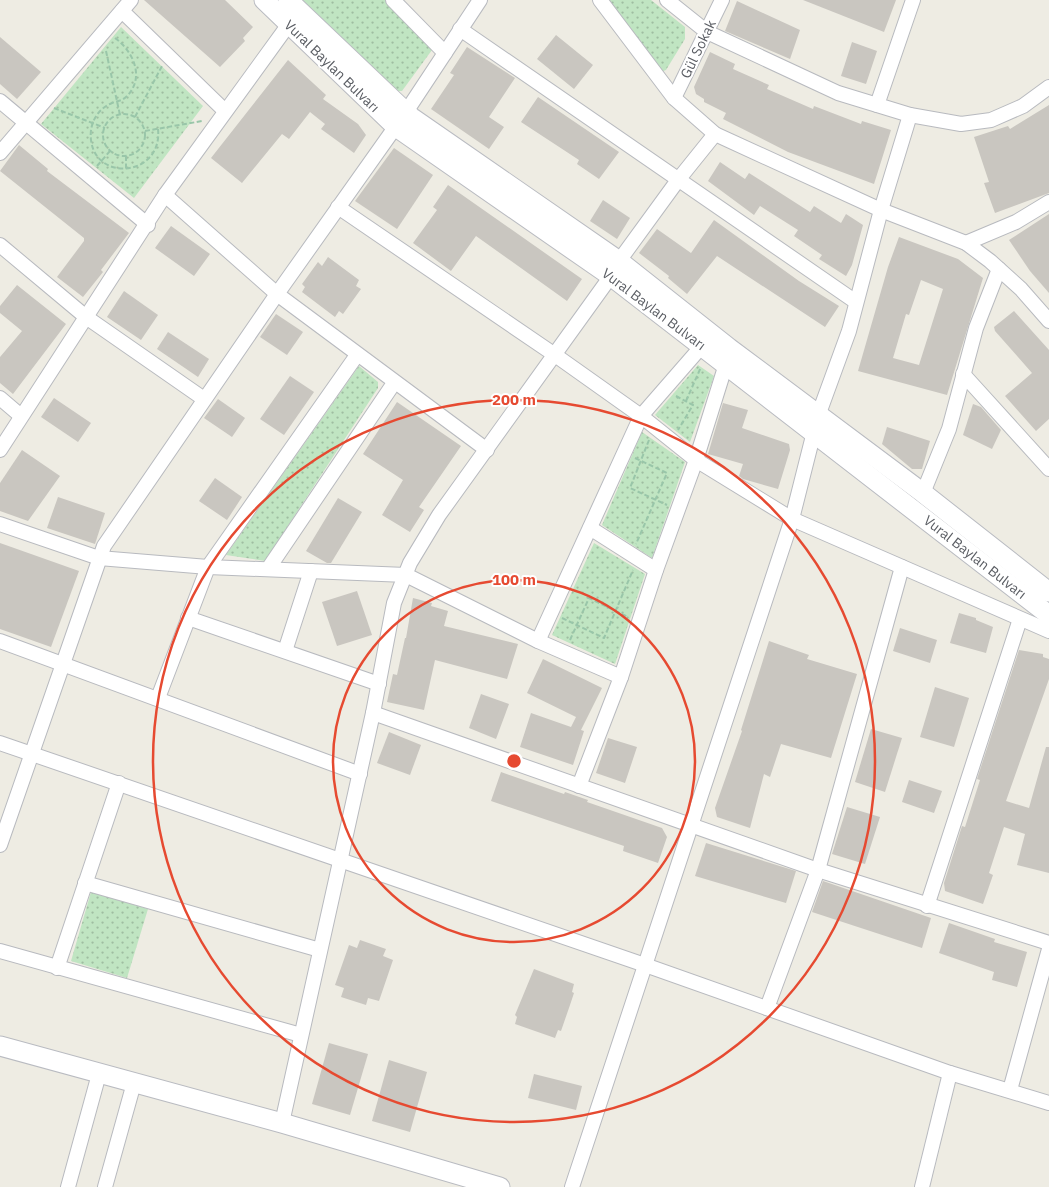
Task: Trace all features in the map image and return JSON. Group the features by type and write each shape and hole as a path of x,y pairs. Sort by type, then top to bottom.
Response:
{"main road":[{"name":"Vural Baylan Bulvarı","path":"264,0 289,24 401,119 615,268 817,425 1049,615"},
{"name":"Vural Baylan Bulvarı","path":"288,0 401,119"},
{"name":"Vural Baylan Bulvarı","path":"615,268 702,346 726,364 923,493 1049,592"},
{"path":"0,1046 282,1123 500,1187"}],"street":[{"path":"0,153 131,0"},
{"path":"393,0 445,53"},
{"path":"0,845 104,546 276,294 401,119 480,0"},
{"path":"600,0 674,98 715,134 881,210 966,243 999,268 1021,289 1049,321"},
{"path":"667,0 707,32 838,93 910,115 961,124 991,120 1023,106 1049,87"},
{"name":"Gül Sokak","path":"674,98 722,0"},
{"path":"877,105 913,0"},
{"path":"122,11 167,55 222,115"},
{"path":"0,450 148,225 165,195 289,24"},
{"path":"460,29 856,302"},
{"path":"0,101 25,124 148,225"},
{"path":"572,1187 792,520 817,425 849,331 881,210 910,115"},
{"path":"282,1123 360,774 394,603 406,575 439,515 555,355 678,180 715,134"},
{"path":"165,195 276,294 486,450"},
{"path":"966,243 1016,222 1049,202"},
{"path":"338,206 641,416 696,460 792,520 1049,631"},
{"path":"0,245 86,317 204,400"},
{"path":"923,493 949,429 976,328 999,268"},
{"path":"538,641 641,416 702,346"},
{"path":"158,698 208,566 357,355"},
{"path":"579,786 620,677 696,460 726,364"},
{"path":"963,374 1049,469"},
{"path":"268,569 394,383"},
{"path":"0,398 21,416"},
{"path":"0,524 99,558 208,566 406,575 538,641 620,677"},
{"path":"590,528 656,570"},
{"path":"767,1008 818,870 902,567"},
{"path":"285,651 311,571"},
{"path":"188,618 379,684"},
{"path":"927,906 1020,619"},
{"path":"0,641 64,663 360,774"},
{"path":"373,713 818,870 1049,943"},
{"path":"0,743 645,965 950,1073 1049,1103"},
{"path":"57,968 119,783"},
{"path":"86,882 320,950"},
{"path":"1010,1090 1049,949"},
{"path":"0,951 301,1035"},
{"path":"922,1187 950,1073"},
{"path":"68,1187 99,1074"},
{"path":"105,1187 134,1083"}],"path":[{"path":"104,32 120,115"},
{"path":"104,32 126,48 136,67 132,90 126,98 104,108 93,123 91,142 102,161 112,167 126,169 143,164 152,155 157,145 158,129"},
{"path":"135,117 167,55"},
{"path":"42,105 105,128"},
{"path":"120,115 135,117 142,123 145,131 144,143 141,149 136,153 126,156 110,151 103,138 105,128 111,119 120,115"},
{"path":"145,131 222,115"},
{"path":"89,176 110,151"},
{"path":"126,156 126,169"},
{"path":"686,401 702,365"},
{"path":"671,393 693,405 676,435"},
{"path":"651,435 630,488 672,508"},
{"path":"629,456 667,473 634,548"},
{"path":"560,618 604,638 635,565"},
{"path":"568,644 589,598 633,619"}],"green space":[{"path":"302,0 387,0 432,44 432,50 402,91 398,91"},
{"path":"608,0 651,0 685,27 685,39 666,70 661,72"},
{"path":"121,27 203,106 134,198 41,124"},
{"path":"698,365 714,376 690,442 655,415"},
{"path":"359,366 378,382 378,388 265,561 226,555"},
{"path":"642,432 685,462 652,558 602,525"},
{"path":"594,543 645,574 615,664 552,635"},
{"path":"91,892 148,909 127,978 71,961"}],"building":[{"path":"144,0 225,0 253,27 243,38 245,41 220,67"},
{"path":"803,0 896,0 884,32"},
{"path":"737,1 800,30 790,59 725,31"},
{"path":"556,35 593,65 574,89 537,59"},
{"path":"0,37 41,72 17,99 0,84"},
{"path":"852,42 877,51 866,84 841,76"},
{"path":"467,47 515,78 489,117 504,127 489,149 431,109 454,75 450,73"},
{"path":"710,52 735,64 733,69 769,85 767,89 813,109 814,106 861,124 862,121 891,130 874,184 788,152 723,119 726,113 704,102 704,99 696,94 694,87"},
{"path":"288,60 326,95 323,99 358,124 366,135 354,153 321,129 325,124 310,112 289,139 282,134 242,183 211,158"},
{"path":"538,97 619,152 599,179 577,164 579,160 521,122"},
{"path":"1049,105 1049,193 995,213 984,183 989,182 974,137 1008,126 1010,129"},
{"path":"19,145 48,169 47,171 129,233 101,270 103,272 83,297 57,277 84,241 84,238 0,171"},
{"path":"394,148 433,175 397,229 355,201"},
{"path":"720,162 745,179 749,173 810,212 814,206 841,223 846,214 863,225 852,265 846,276 819,259 822,255 794,236 798,230 760,206 754,215 708,181"},
{"path":"448,185 582,279 567,301 476,236 451,271 413,243 437,210 433,207"},
{"path":"603,200 630,218 617,239 590,221"},
{"path":"1049,214 1049,293 1030,271 1009,240"},
{"path":"714,220 799,281 839,306 825,327 717,256 687,294 668,278 669,276 639,253 657,229 691,253"},
{"path":"171,226 210,254 194,276 155,248"},
{"path":"899,237 958,259 983,278 947,395 858,371 888,267","holes":["921,280 943,289 919,365 893,358 906,314 909,315"]},
{"path":"328,257 359,280 356,286 361,289 343,314 339,311 335,317 302,292 305,287 302,284 318,262 322,266"},
{"path":"17,285 66,324 13,394 0,383 0,357 22,331 0,313 0,306"},
{"path":"124,291 158,315 141,340 107,317"},
{"path":"1014,311 1049,350 1049,419 1036,431 1005,396 1032,373 995,331 994,327"},
{"path":"276,314 303,332 287,355 260,337"},
{"path":"168,332 209,359 198,377 157,349"},
{"path":"290,376 314,392 284,435 260,419"},
{"path":"54,398 91,423 78,442 41,417"},
{"path":"218,399 245,418 232,437 204,418"},
{"path":"397,402 461,446 419,507 424,510 410,532 382,515 403,480 363,454"},
{"path":"723,403 748,410 742,428 789,444 790,450 778,489 743,479 739,476 743,464 708,454"},
{"path":"973,404 981,407 1001,430 992,449 963,435"},
{"path":"887,427 930,441 922,469 912,469 882,444"},
{"path":"22,450 60,476 28,521 0,511 0,483"},
{"path":"215,478 242,497 227,520 199,501"},
{"path":"58,497 105,513 95,544 47,528"},
{"path":"338,498 362,512 331,563 327,563 306,551"},
{"path":"0,543 79,571 51,647 0,629"},
{"path":"357,591 372,635 337,646 322,602"},
{"path":"413,598 432,603 431,606 448,611 444,626 518,644 507,679 435,660 424,710 387,702 393,674 397,675"},
{"path":"959,613 976,618 976,620 993,627 986,653 950,643"},
{"path":"900,628 937,640 930,663 893,651"},
{"path":"769,641 809,655 807,659 857,674 831,758 781,744 770,777 764,774 750,828 717,817 715,808 742,731"},
{"path":"1019,650 1043,654 1043,657 1049,659 1049,679 1006,801 1029,808 1046,747 1049,747 1049,873 1017,865 1025,834 1004,827 989,873 993,875 983,904 945,891 944,883 962,826 965,827 980,780 977,779"},
{"path":"543,659 602,688 581,730 584,731 573,765 520,747 531,713 571,727 576,717 527,693"},
{"path":"935,687 969,698 954,747 920,737"},
{"path":"481,694 509,704 496,739 469,728"},
{"path":"871,729 902,738 885,792 855,782"},
{"path":"389,732 421,745 410,775 377,763"},
{"path":"608,738 637,747 625,783 596,773"},
{"path":"501,772 564,794 565,792 588,800 587,802 662,828 667,837 658,863 623,851 624,846 491,801"},
{"path":"909,780 942,791 934,813 902,802"},
{"path":"847,807 880,817 865,864 832,854"},
{"path":"706,843 796,871 786,903 695,876"},
{"path":"823,881 931,918 922,948 812,912"},
{"path":"949,923 995,939 994,942 1027,952 1017,987 992,980 994,972 939,953"},
{"path":"360,940 386,949 383,956 393,960 379,1001 368,998 366,1005 341,997 344,988 335,985 349,945 357,948"},
{"path":"534,969 574,984 572,992 574,993 561,1031 558,1030 555,1038 515,1024 517,1017 515,1015"},
{"path":"329,1043 368,1054 350,1115 312,1104"},
{"path":"389,1060 427,1072 410,1132 372,1121"},
{"path":"534,1074 582,1086 576,1110 528,1098"}]}
